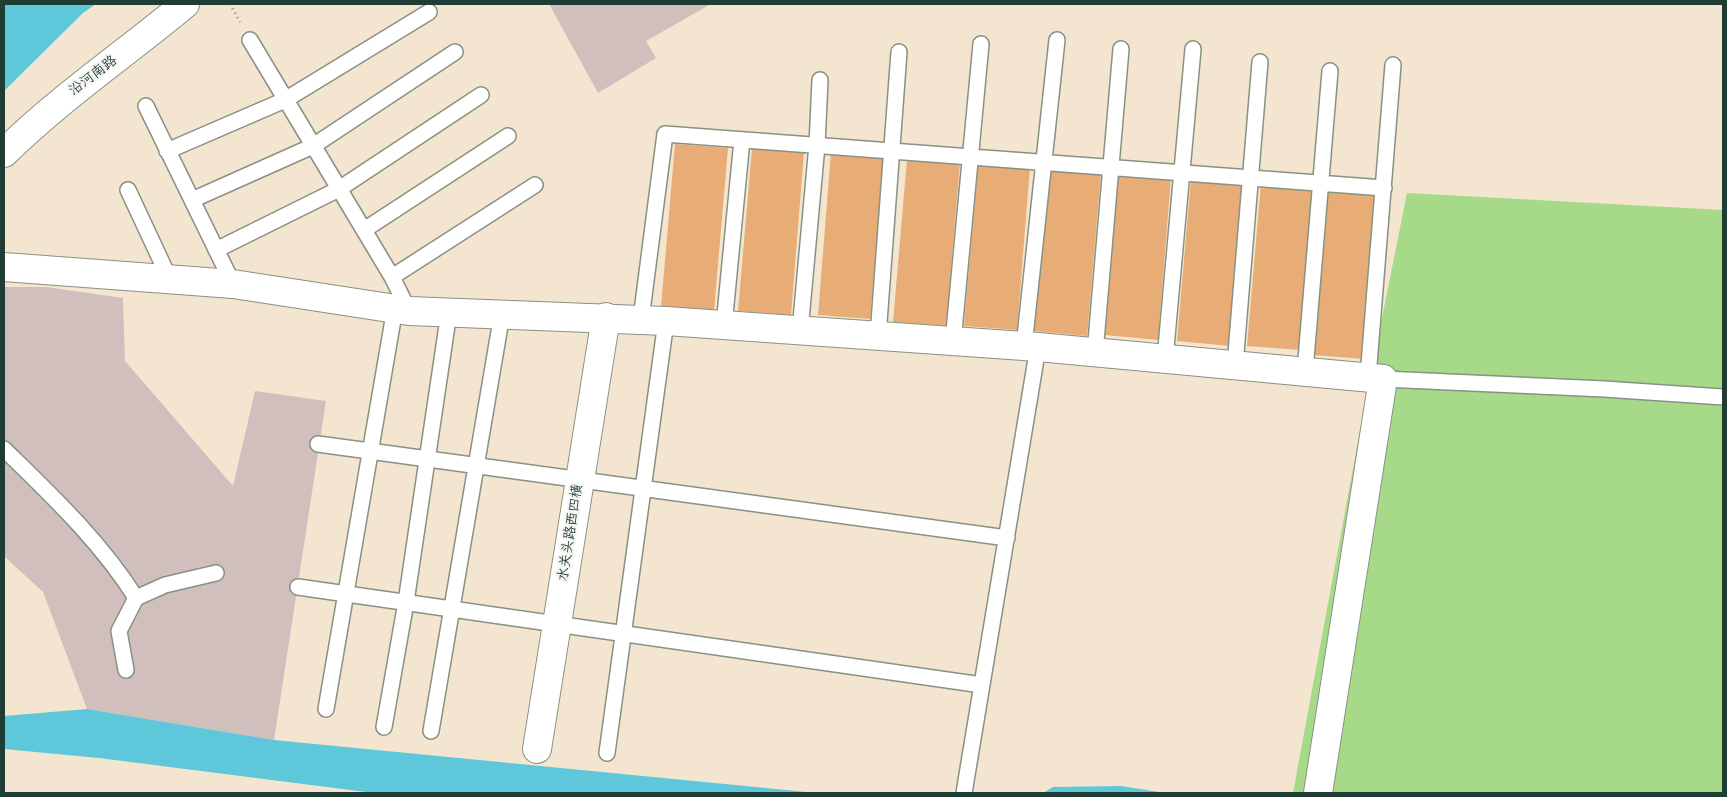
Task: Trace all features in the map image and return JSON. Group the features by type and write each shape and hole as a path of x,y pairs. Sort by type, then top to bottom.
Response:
{"street":[{"name":"沿河南路","path":"4,153 42,116 122,56 186,4"},
{"path":"4,267 233,284 402,309 606,317 800,330 1031,347 1376,378 1318,793"},
{"name":"水关头路西四横","path":"537,749 606,317"}],"lane":[{"path":"167,151 285,100 428,12"},
{"path":"250,40 392,276 402,309 370,451 326,709"},
{"path":"964,793 1007,538 1031,347 1044,162 1057,40"},
{"path":"953,342 981,44"},
{"path":"1165,359 1193,48"},
{"path":"1095,353 1121,49"},
{"path":"192,200 313,146 455,52"},
{"path":"878,336 899,52"},
{"path":"1235,365 1260,62"},
{"path":"1393,65 1384,188 1376,378 1723,397"},
{"path":"1305,371 1330,72"},
{"path":"800,330 817,145 820,80"},
{"path":"216,250 339,189 481,95"},
{"path":"146,106 233,284"},
{"path":"607,753 643,488 665,134 1384,188"},
{"path":"364,230 508,136"},
{"path":"724,325 742,140"},
{"path":"392,276 535,185"},
{"path":"128,190 170,280"},
{"path":"384,727 406,602 449,312"},
{"path":"432,731 502,314"},
{"path":"318,444 1007,538"},
{"path":"4,449 50,494 119,570 136,598"},
{"path":"126,670 119,631 136,598 165,585 216,574"},
{"path":"298,587 982,685"}],"shaded area":[{"path":"549,4 711,4 646,41 656,58 598,93"},
{"path":"4,287 46,287 123,298 125,361 233,486 255,391 326,401 274,740 87,709 43,592 4,556"}],"green space":[{"path":"1407,193 1723,210 1723,793 1293,793 1366,398"}],"water":[{"path":"4,4 96,4 83,13 4,91"},
{"path":"87,709 274,740 817,793 374,793 99,758 4,749 4,716"},
{"path":"1121,786 1166,793 1043,793 1053,787"}],"building":[{"path":"675,144 728,148 714,311 661,307"},
{"path":"752,148 804,152 791,315 738,311"},
{"path":"831,152 884,156 870,319 818,315"},
{"path":"907,159 960,163 946,326 893,322"},
{"path":"978,163 1030,167 1017,330 964,326"},
{"path":"1048,169 1101,173 1087,336 1034,331"},
{"path":"1118,173 1171,177 1158,340 1105,335"},
{"path":"1191,179 1243,183 1230,346 1177,341"},
{"path":"1261,183 1314,187 1300,350 1247,346"},
{"path":"1326,192 1379,196 1365,359 1312,355"}]}
